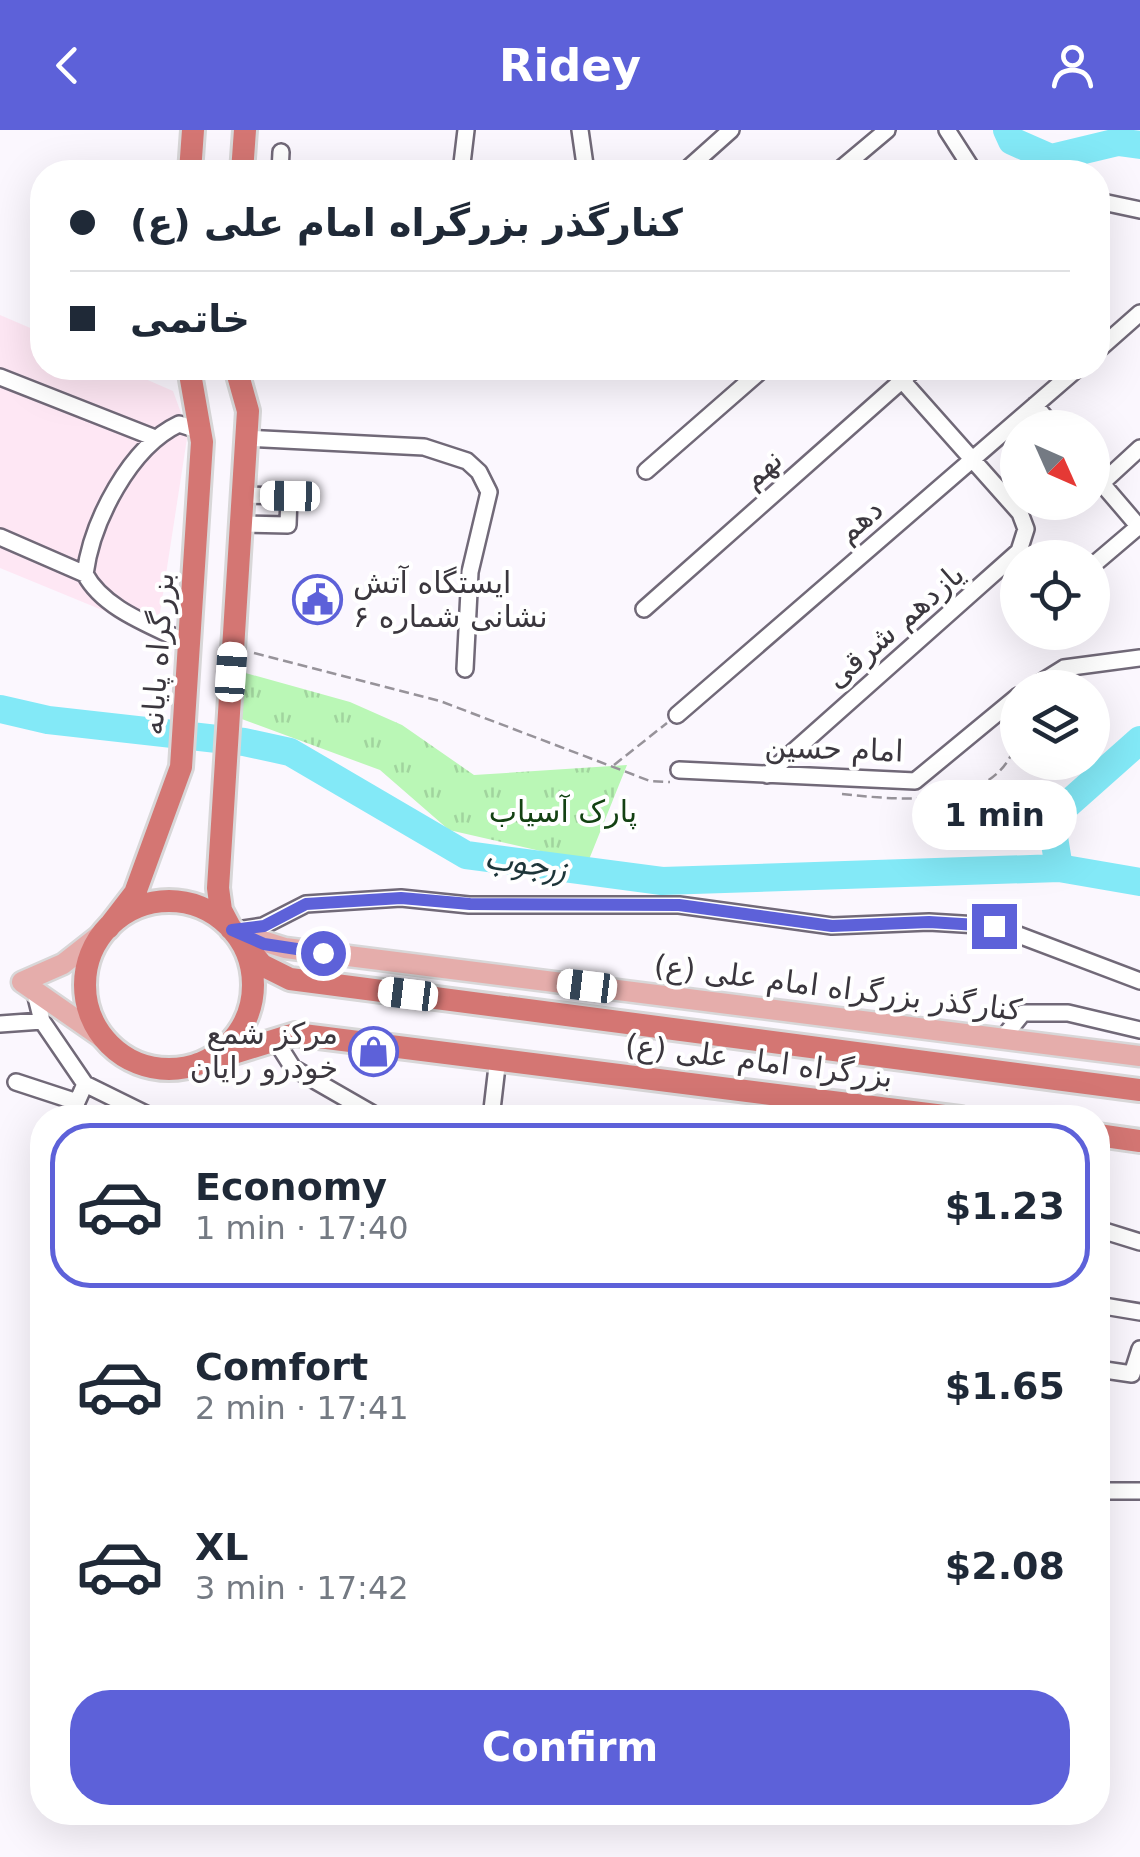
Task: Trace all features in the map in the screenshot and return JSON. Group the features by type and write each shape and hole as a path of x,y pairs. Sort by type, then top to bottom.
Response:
{"highway":[{"path":"191,160 193,130"},
{"path":"244,160 249,134"},
{"name":"بزرگراه پایانه","path":"106,930 135,893 182,764 200,431 190,380"},
{"path":"240,380 247,404 246,438 218,888 221,910 232,930 250,963 250,1006 231,1042 198,1064 170,1069 146,1066 121,1054 104,1038 88,1010 85,982 91,955 106,930 137,908 172,901 202,908 232,930 258,961 286,978 1140,1090"},
{"name":"بزرگراه امام علی (ع)","path":"198,1064 295,1034 498,1058 820,1105"},
{"path":"1110,1137 1140,1141"}],"main road":[{"path":"16,983 63,964 106,930"},
{"name":"کنارگذر بزرگراه امام علی (ع)","path":"232,930 285,948 1140,1056"},
{"path":"16,983 104,1038"},
{"path":"997,1072 1002,1039"}],"street":[{"path":"462,160 466,130"},
{"path":"580,130 584,160"},
{"path":"697,160 731,130"},
{"path":"851,160 887,130"},
{"path":"948,130 967,160"},
{"path":"281,152 281,160"},
{"path":"1110,204 1140,210"},
{"path":"1110,339 1140,313"},
{"path":"0,377 155,438"},
{"path":"646,471 750,380"},
{"name":"یازدهم شرقی","path":"902,380 1000,484"},
{"name":"نهم","path":"644,609 902,380"},
{"name":"دهم","path":"677,715 1064,380"},
{"path":"1035,406 1038,410"},
{"path":"85,574 113,499 155,438 180,424 200,431"},
{"path":"246,438 424,447 473,466 489,492 470,572 466,669"},
{"path":"1110,469 1140,448"},
{"path":"1110,493 1139,527 1110,551"},
{"path":"240,524 288,525 290,496 242,495"},
{"name":"یازدهم شرقی","path":"766,775 1000,572 1019,551 1026,520"},
{"path":"0,537 85,574 102,596 118,608 189,644"},
{"path":"1061,670 1140,658"},
{"name":"امام حسین","path":"679,776 916,781 1000,711"},
{"path":"232,930 264,926 306,904 382,899 548,906 679,905 832,926 929,922 994,926 1140,982"},
{"path":"16,983 85,1084 128,1105"},
{"path":"1002,1039 1023,1013 1068,1012 1140,1030"},
{"path":"0,1024 42,1020"},
{"path":"274,1038 292,1068 357,1105"},
{"path":"493,1105 498,1058"},
{"path":"16,1082 76,1102 85,1084"},
{"path":"1110,1233 1140,1242"},
{"path":"1110,1307 1140,1312"},
{"path":"1110,1371 1132,1374 1140,1349"},
{"path":"1110,1491 1140,1491"}],"path":[{"path":"233,648 440,701 650,781 679,776"},
{"path":"613,766 677,715"},
{"path":"836,793 913,801 980,785 1000,769"}],"shaded area":[{"path":"0,315 30,328 30,380 148,380 173,391 188,432 160,613 141,626 0,568"}],"green space":[{"name":"پارک آسیاب","path":"242,672 350,702 402,725 474,775 627,765 588,862 449,830 380,770 228,714"}],"waterway":[{"path":"1007,130 1012,141 1051,158 1118,142 1140,145"},
{"name":"زرجوب","path":"0,709 48,720 244,742 290,752 466,855 662,881 1059,868 1140,882"},
{"path":"1059,868 1051,819 1140,740"}],"place":[{"name":"ایستگاه آتش نشانی شماره ۶","path":"318,600"},
{"name":"مرکز شمع خودرو رایان","path":"373,1051"}],"route":[{"path":"323,953 264,944 232,930 264,926 306,904 401,898 470,904 679,905 832,926 929,922 994,926"}]}
